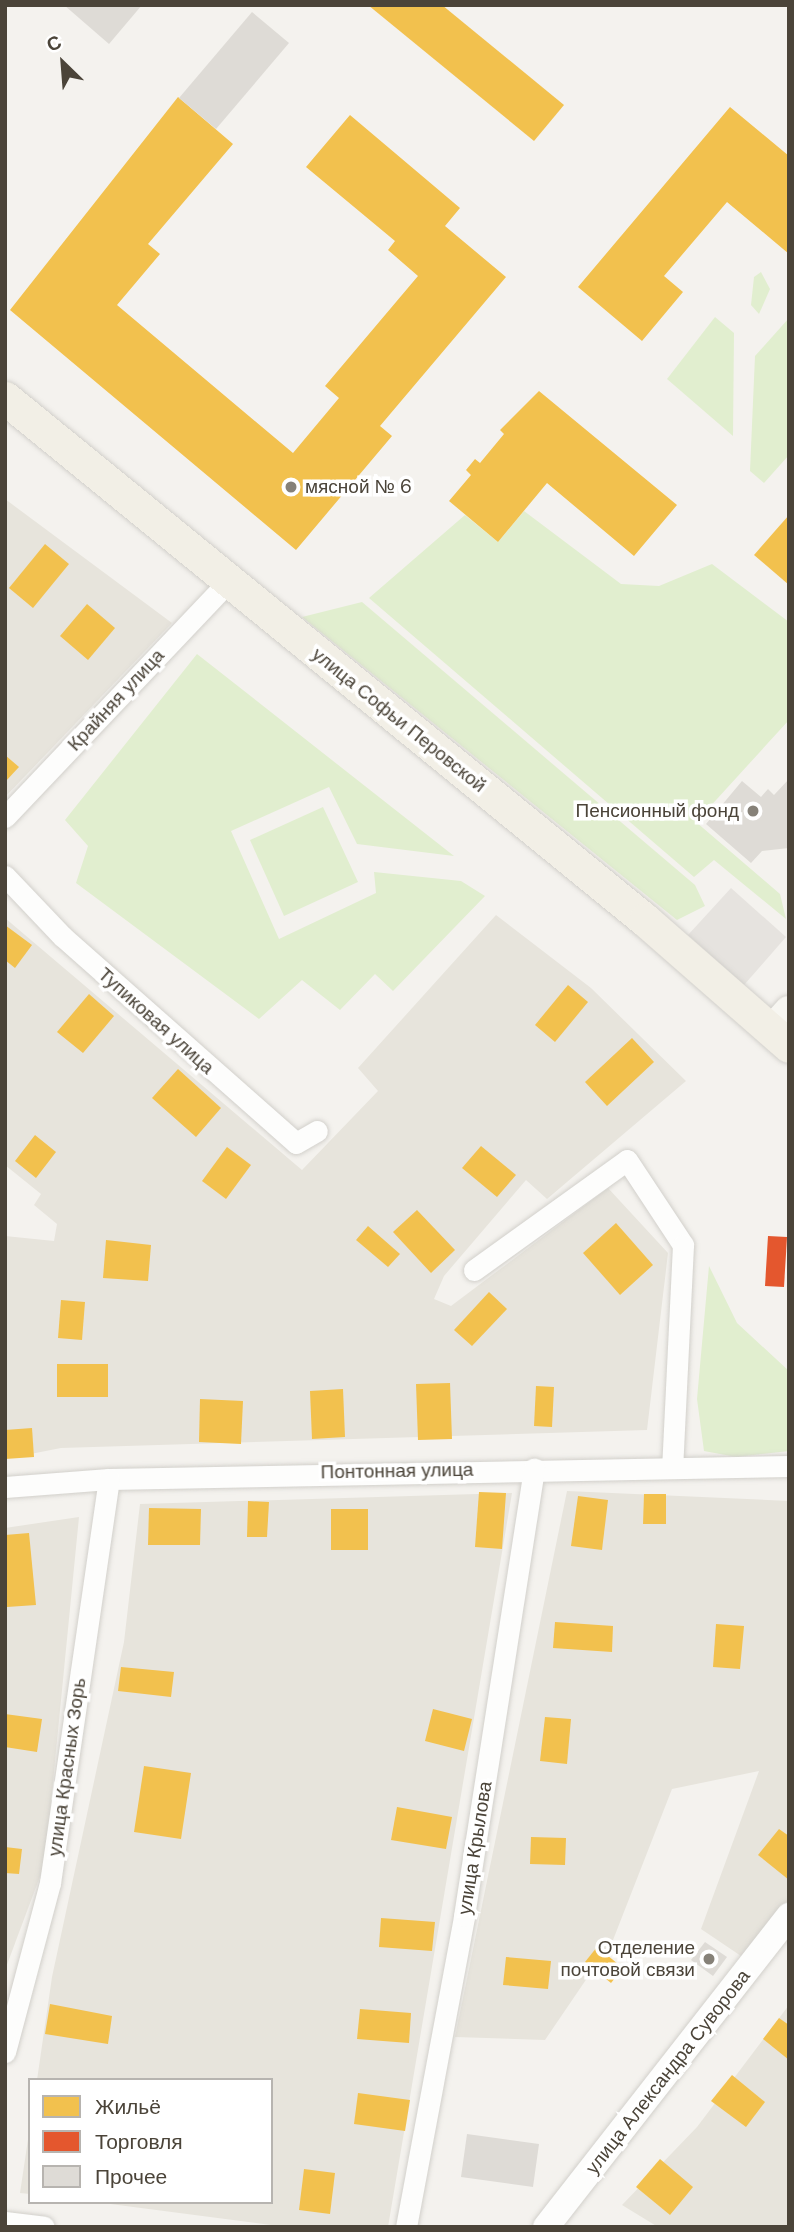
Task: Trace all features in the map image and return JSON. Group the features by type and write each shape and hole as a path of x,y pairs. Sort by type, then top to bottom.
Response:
{"main road":[{"name":"улица Софьи Перовской","path":"5,398 227,583 783,1029"}],"street":[{"name":"Крайняя улица","path":"5,817 227,583"},
{"name":"Тупиковая улица","path":"5,876 62,936 296,1143 317,1131"},
{"path":"474,1270 628,1160 683,1245 672,1467"},
{"name":"Понтонная улица","path":"5,1486 109,1479 534,1468 789,1466"},
{"name":"улица Крылова","path":"406,2227 464,1916 534,1468"},
{"name":"улица Красных Зорь","path":"5,2052 50,1883 109,1479"},
{"name":"улица Александра Суворова","path":"553,2219 789,1916"},
{"path":"534,2227 553,2219"},
{"path":"5,2222 44,2227"}],"shaded area":[{"path":"5,499 172,623 5,797"},
{"path":"731,888 786,937 744,985 688,935"},
{"path":"496,915 591,988 686,1081 547,1199 526,1180 444,1276 434,1299 451,1306 608,1188 668,1253 647,1430 61,1448 5,1459 5,1236 54,1241 57,1224 34,1205 41,1194 5,1165 5,918 302,1170 378,1091 358,1068"},
{"path":"567,1491 789,1501 789,1899 744,1958 701,1929 759,1771 672,1789 613,1940 545,2040 455,2037"},
{"path":"512,1493 388,2227 286,2227 110,2204 273,2204 273,2078 37,2078 52,1977 124,1642 140,1504"},
{"path":"79,1517 45,1863 5,1970 5,1528"},
{"path":"789,2005 789,2227 658,2227 622,2205 697,2127"},
{"path":"28,2139 28,2194 20,2193"}],"green space":[{"path":"761,272 770,289 759,314 751,305 754,277"},
{"path":"715,317 734,333 733,436 667,379"},
{"path":"789,318 789,455 764,483 750,471 755,356"},
{"path":"524,511 621,584 659,586 712,564 789,622 789,720 696,822 780,894 786,919 714,860 694,877 369,598 465,515 498,542"},
{"path":"362,602 695,885 705,906 677,920 302,617"},
{"path":"197,654 454,856 357,844 329,787 231,831 279,939 376,893 374,872 461,881 485,896 393,991 375,974 340,1010 302,980 259,1019 76,883 88,846 65,820"},
{"path":"323,807 358,882 284,916 250,840"},
{"path":"709,1266 737,1323 789,1371 789,1451 736,1457 704,1451 697,1399"}],"building: Жильё":[{"path":"368,5 442,5 564,105 534,141"},
{"path":"178,97 233,144 148,244 160,254 117,305 293,453 339,398 325,386 418,276 388,250 395,241 306,167 350,115 460,208 445,226 506,277 380,426 392,436 296,550 10,310"},
{"path":"730,107 789,156 789,254 727,202 664,276 683,292 642,341 578,287"},
{"path":"539,391 677,505 634,556 547,483 498,542 449,501 471,475 466,470 475,459 480,463 504,434 500,430"},
{"path":"789,515 789,585 754,555"},
{"path":"45,544 69,564 33,608 9,588"},
{"path":"87,604 115,628 88,660 60,636"},
{"path":"5,755 19,767 5,782"},
{"path":"5,925 32,945 15,968 5,960"},
{"path":"568,985 588,1002 555,1042 535,1025"},
{"path":"89,994 114,1016 83,1053 57,1032"},
{"path":"632,1038 654,1062 607,1106 585,1082"},
{"path":"178,1069 221,1108 196,1137 152,1098"},
{"path":"35,1135 56,1152 36,1178 15,1161"},
{"path":"481,1146 516,1175 497,1197 462,1168"},
{"path":"227,1147 251,1165 226,1199 202,1181"},
{"path":"417,1210 455,1250 431,1273 393,1232"},
{"path":"616,1223 653,1265 620,1295 583,1253"},
{"path":"368,1226 400,1254 388,1267 356,1240"},
{"path":"106,1240 151,1245 148,1281 103,1278"},
{"path":"489,1292 507,1309 472,1346 454,1330"},
{"path":"61,1300 85,1302 82,1340 58,1338"},
{"path":"57,1364 108,1364 108,1397 57,1397"},
{"path":"450,1383 452,1439 418,1440 416,1384"},
{"path":"536,1386 554,1387 552,1427 534,1426"},
{"path":"343,1389 345,1437 312,1439 310,1391"},
{"path":"200,1399 243,1401 241,1444 199,1442"},
{"path":"32,1428 34,1457 5,1459 5,1430"},
{"path":"479,1492 506,1493 502,1549 475,1547"},
{"path":"644,1494 666,1494 666,1524 643,1524"},
{"path":"578,1496 608,1500 602,1550 571,1546"},
{"path":"248,1501 269,1502 267,1537 247,1537"},
{"path":"149,1508 201,1509 200,1545 148,1545"},
{"path":"331,1509 368,1509 368,1550 331,1550"},
{"path":"29,1533 36,1605 7,1607 5,1535"},
{"path":"555,1622 613,1626 612,1652 553,1648"},
{"path":"716,1624 744,1626 740,1669 713,1667"},
{"path":"121,1667 174,1672 171,1697 118,1691"},
{"path":"433,1709 472,1719 464,1751 425,1741"},
{"path":"5,1714 42,1719 37,1752 5,1747"},
{"path":"545,1717 571,1719 567,1764 540,1761"},
{"path":"144,1766 191,1773 181,1839 134,1832"},
{"path":"397,1807 452,1817 446,1849 391,1840"},
{"path":"779,1829 789,1836 789,1880 758,1855"},
{"path":"531,1837 566,1838 565,1865 530,1864"},
{"path":"5,1847 22,1849 19,1874 5,1873"},
{"path":"381,1918 435,1922 432,1951 379,1947"},
{"path":"597,1947 623,1968 611,1983 585,1962"},
{"path":"506,1957 551,1961 548,1989 503,1985"},
{"path":"50,2004 112,2016 108,2044 45,2034"},
{"path":"360,2009 411,2013 409,2043 357,2039"},
{"path":"779,2018 789,2025 789,2060 763,2039"},
{"path":"732,2075 765,2102 746,2127 711,2101"},
{"path":"358,2093 410,2100 405,2131 354,2124"},
{"path":"660,2159 693,2187 670,2215 636,2187"},
{"path":"304,2169 335,2173 330,2214 299,2210"}],"building: Торговля":[{"path":"768,1236 787,1237 784,1287 765,1286"}],"building: Прочее":[{"path":"64,5 142,5 109,44"},
{"path":"252,12 289,43 216,129 179,98"},
{"name":"Пенсионный фонд","path":"789,779 789,848 762,851 751,863 706,824 742,781 761,797 768,789 774,795"},
{"name":"Отделение почтовой связи","path":"705,1942 727,1957 713,1976 691,1960"},
{"path":"467,2134 539,2144 533,2187 461,2177"}],"place":[{"name":"мясной № 6","path":"291,487"},
{"name":"Пенсионный фонд","path":"753,811"},
{"name":"Отделение почтовой связи","path":"709,1959"}]}
